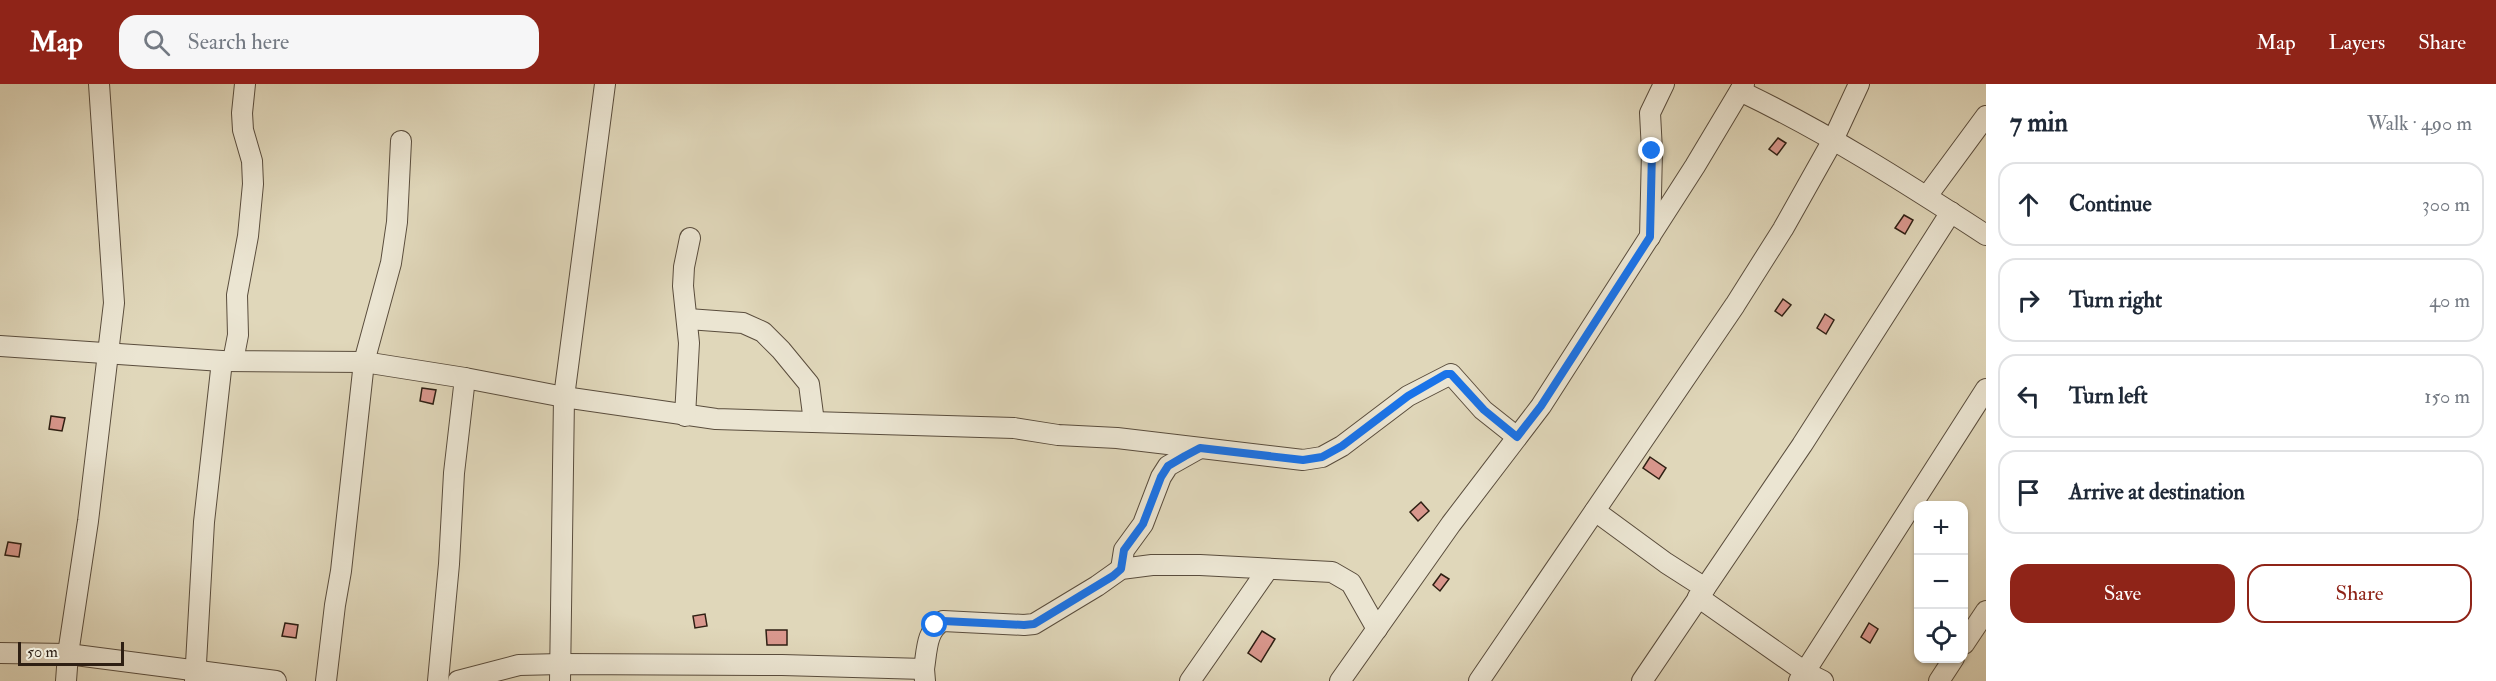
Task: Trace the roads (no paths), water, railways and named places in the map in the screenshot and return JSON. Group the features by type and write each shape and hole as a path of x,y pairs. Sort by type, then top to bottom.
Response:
{"street":[{"path":"66,681 114,303 99,84"},
{"path":"196,675 204,522 228,361 238,334 237,295 248,236 253,184 252,161 243,130 245,84"},
{"path":"560,673 564,397 605,84"},
{"path":"1650,237 1652,151 1650,113 1664,84"},
{"path":"1479,681 1735,305 1783,229 1833,140 1859,84"},
{"path":"1340,681 1451,524 1541,406 1650,237 1742,87 1805,122 1927,196 1986,235"},
{"path":"1927,196 1986,116"},
{"path":"326,681 341,571 364,362 391,263 401,141"},
{"path":"1642,681 1802,445 1951,212"},
{"path":"686,416 689,343 683,286 690,238"},
{"path":"688,319 743,323 764,332 804,377 811,392 814,422"},
{"path":"0,346 228,361 364,362 686,416 716,419 991,427 1303,460 1322,457 1342,446 1408,396 1446,374 1451,374 1484,410 1517,437"},
{"path":"438,681 449,564 454,473 465,378"},
{"path":"1595,511 1666,563 1809,678 1986,389"},
{"path":"1121,569 1124,550 1143,524 1154,490 1168,466 1169,445"},
{"path":"1168,466 1200,448"},
{"path":"458,681 519,665 560,673 924,675 930,636 935,625 943,621 1034,624 1121,569 1152,565 1324,570 1340,576 1356,590 1377,629"},
{"path":"1190,681 1268,569"},
{"path":"1968,639 1986,611"},
{"path":"0,653 68,654 196,675 276,681"},
{"path":"1939,681 1951,663"}]}
